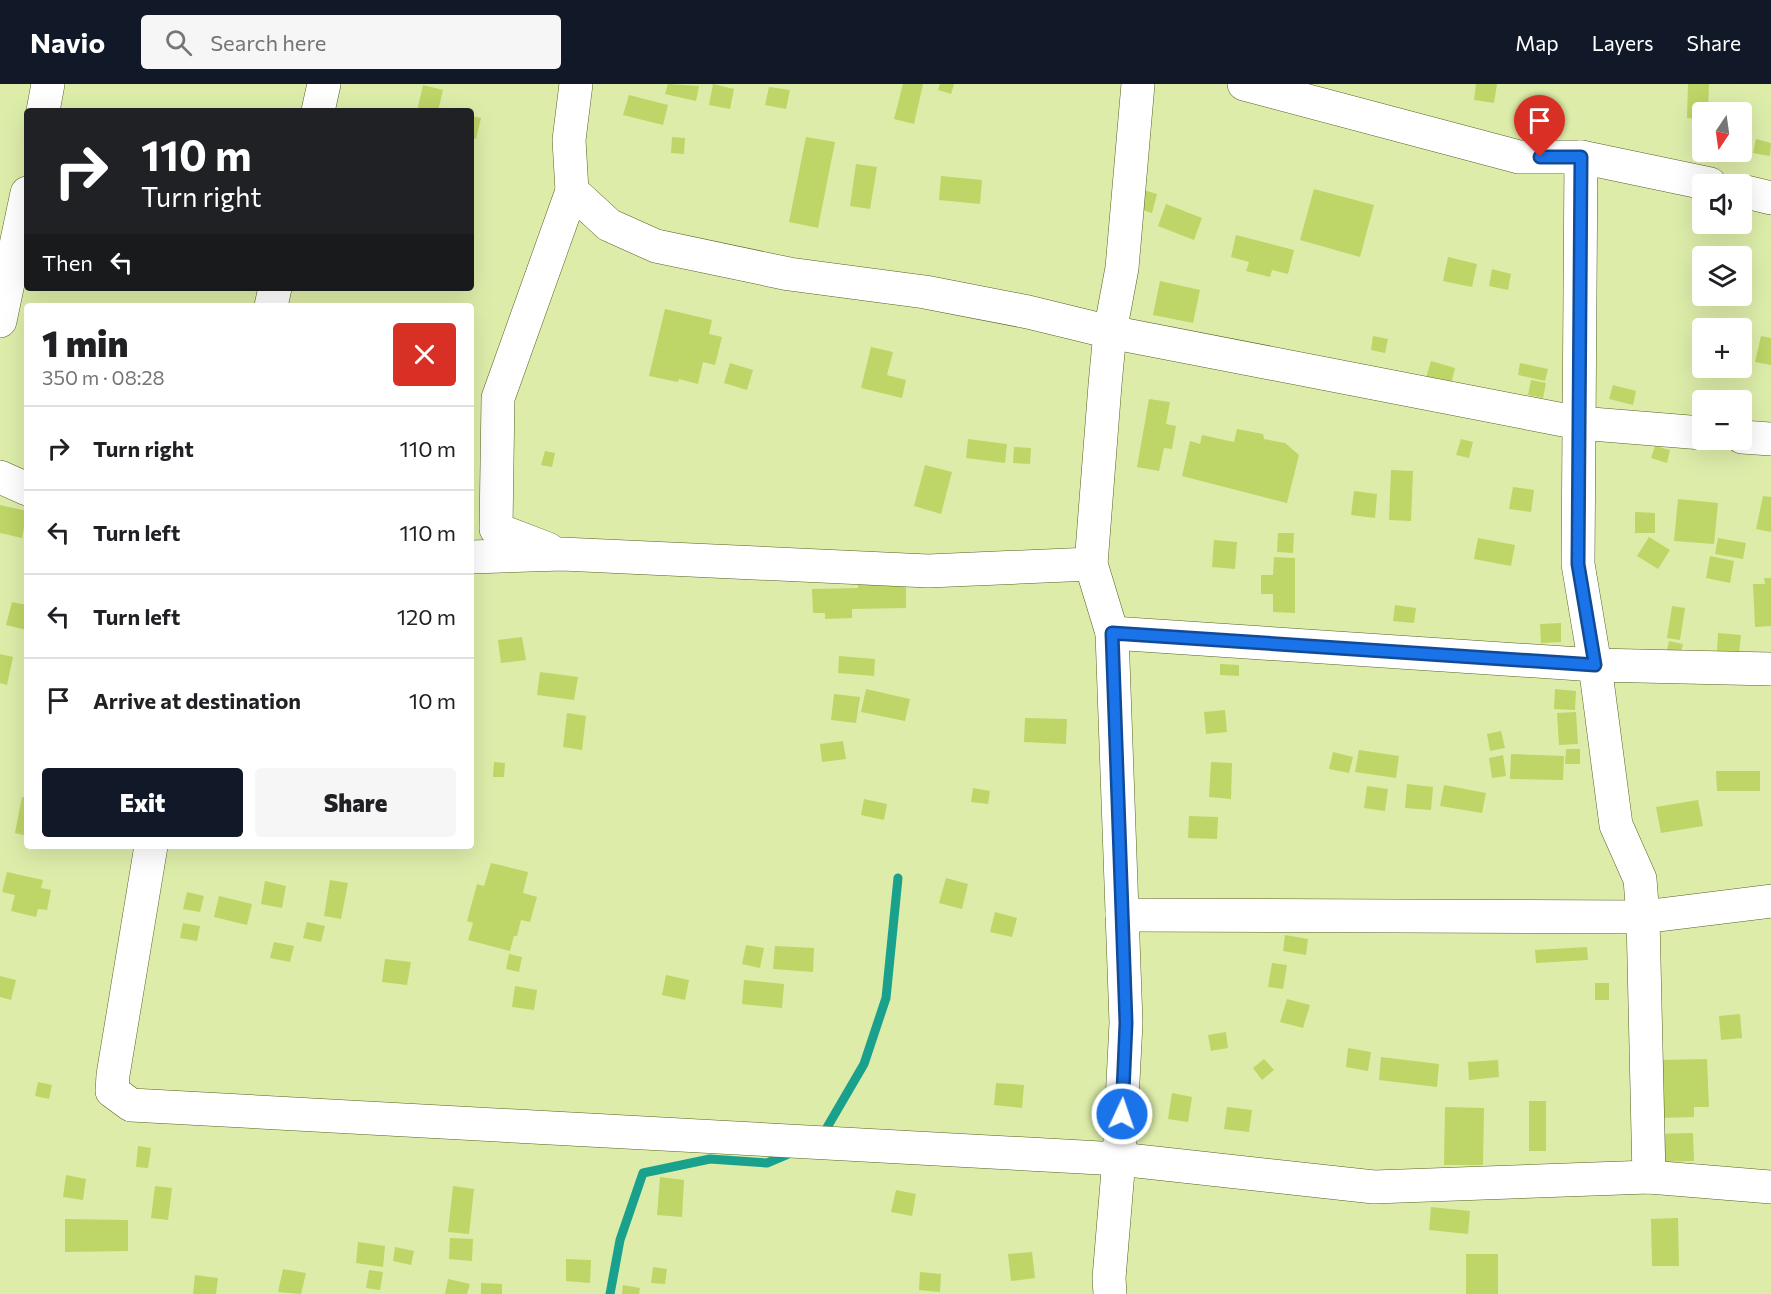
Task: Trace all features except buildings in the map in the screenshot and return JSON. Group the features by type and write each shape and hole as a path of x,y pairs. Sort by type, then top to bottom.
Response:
{"street":[{"path":"44,108 48,84"},
{"path":"319,108 324,84"},
{"path":"562,554 496,529 498,398 573,192 569,140 576,84"},
{"path":"1110,1294 1109,1278 1119,1159 1126,1023 1112,633 1091,564 1110,332 1122,268 1138,84"},
{"path":"1244,84 1519,157 1581,157 1692,180"},
{"path":"1581,157 1578,564 1595,665 1616,825 1640,879 1643,916 1649,1177"},
{"path":"573,192 609,225 656,246 789,274 925,292 1028,312 1110,332 1579,423 1692,432"},
{"path":"1752,193 1771,198"},
{"path":"0,321 24,208"},
{"path":"1752,438 1771,439"},
{"path":"0,477 24,488"},
{"path":"474,557 562,554 928,571 1091,564"},
{"path":"1112,633 1595,665 1771,669"},
{"path":"151,849 113,1075 112,1091 131,1105 1119,1159 1374,1187 1649,1177 1771,1186"},
{"path":"1122,915 1643,916 1771,901"}],"waterway":[{"path":"822,1136 864,1064 886,998 898,878"},
{"path":"610,1294 620,1240 643,1173 710,1159 767,1163 793,1152"}],"route":[{"path":"1122,1114 1126,1023 1112,633 1595,665 1578,564 1581,157 1540,157"}]}
